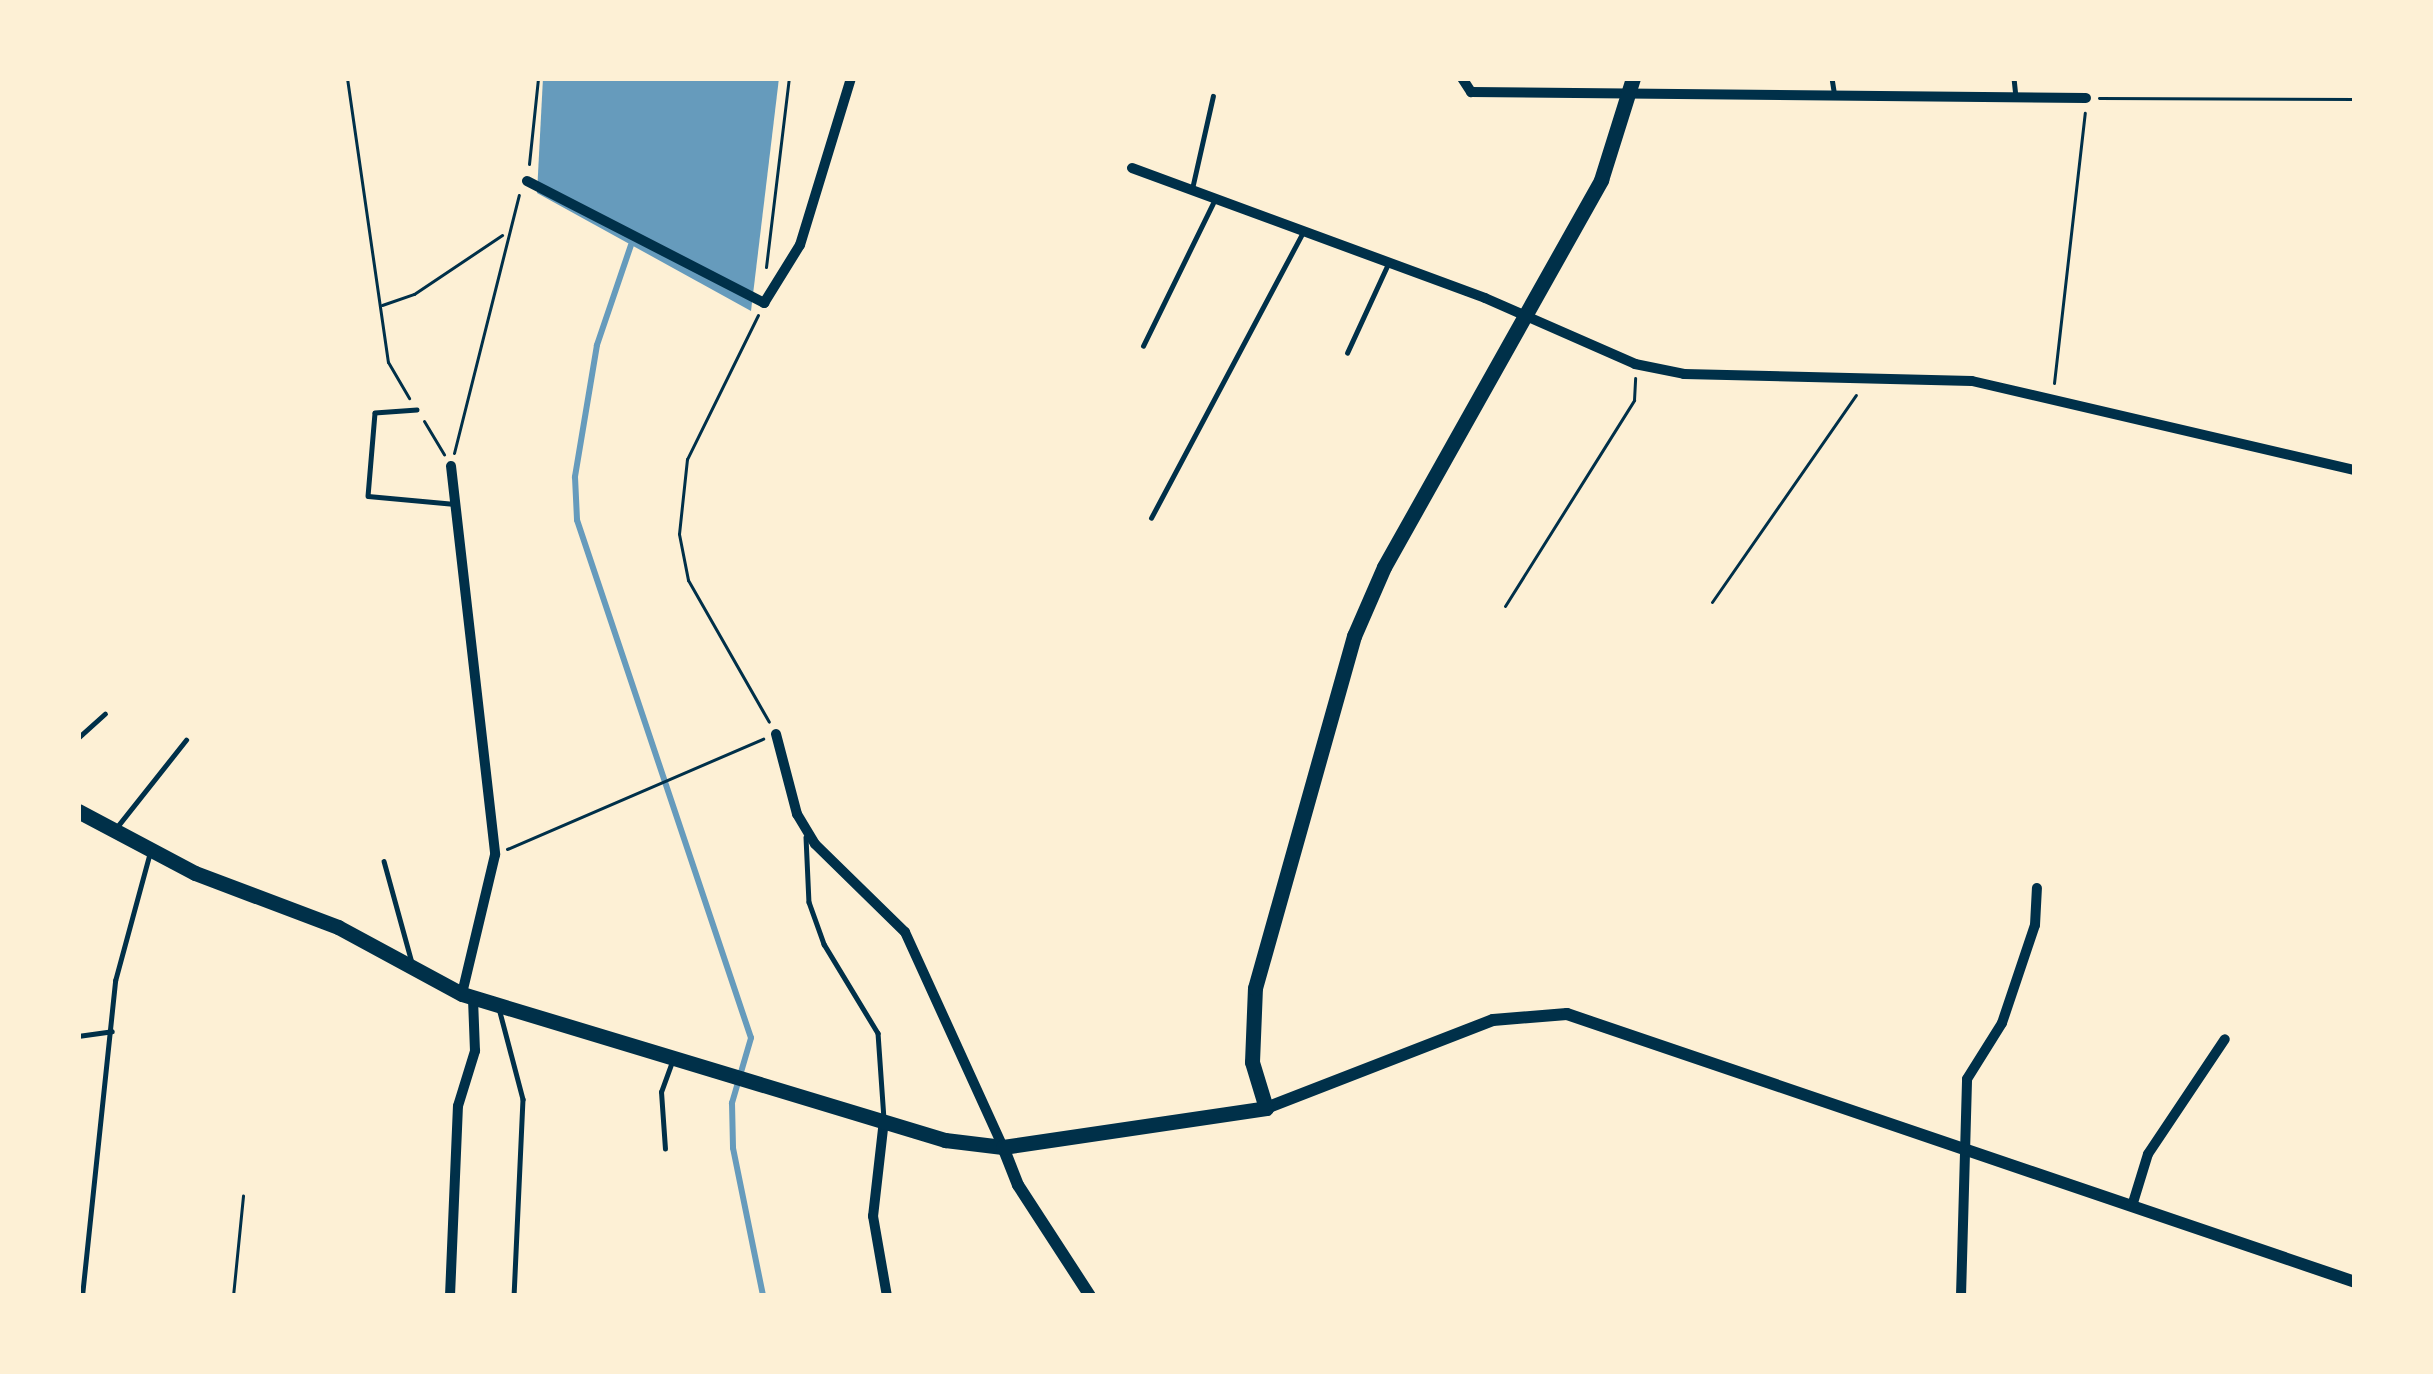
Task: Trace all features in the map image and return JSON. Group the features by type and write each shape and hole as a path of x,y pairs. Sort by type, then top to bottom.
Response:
{"main road":[{"path":"78,811 150,850 338,927 467,996 973,1148 1266,1108 1252,1062 1255,988 1354,636 1521,315 1601,179 1631,86"}],"street":[{"path":"527,181 764,303 800,244 851,78"},
{"path":"1462,78 1471,92 1631,86 1835,96 2086,98"},
{"path":"1132,168 1389,262 1635,364 1684,374 1972,381 2355,470"},
{"path":"450,1296 458,1106 475,1051 467,996 495,855 451,466"},
{"path":"776,734 807,832 905,932 1018,1185 1090,1296"},
{"path":"1961,1296 1960,1143 1966,1079 2002,1023 2036,925 2037,888"},
{"path":"1266,1108 1493,1020 1567,1014 1960,1143 2355,1282"},
{"path":"2132,1206 2148,1154 2224,1039"},
{"path":"884,1120 873,1216 886,1296"}],"lane":[{"path":"1832,78 1835,96"},
{"path":"2014,78 2016,98"},
{"path":"1192,189 1213,96"},
{"path":"1143,346 1216,198"},
{"path":"1151,518 1304,232"},
{"path":"1347,353 1389,262"},
{"path":"417,410 375,412 368,496 455,504"},
{"path":"78,738 105,714"},
{"path":"113,831 186,740"},
{"path":"807,832 809,902 884,1053 884,1120"},
{"path":"82,1296 116,981 150,850"},
{"path":"384,861 414,970"},
{"path":"500,1008 523,1099 514,1296"},
{"path":"78,1036 112,1031"},
{"path":"665,1149 661,1092 673,1059"}],"path":[{"path":"347,78 388,362 451,466"},
{"path":"451,466 504,234 527,181 538,78"},
{"path":"495,855 776,734 688,580 679,534 687,459 764,303 756,293 764,288 788,78"},
{"path":"2051,401 2086,98 2355,99"},
{"path":"380,306 414,294 504,234"},
{"path":"1505,606 1634,400 1635,364"},
{"path":"1712,602 1868,378"},
{"path":"233,1296 243,1195"}],"water":[{"path":"543,78 779,78 751,311 537,193"}],"waterway":[{"path":"631,245 597,345 575,477 577,520 751,1038 732,1103 733,1148 763,1296"}]}
